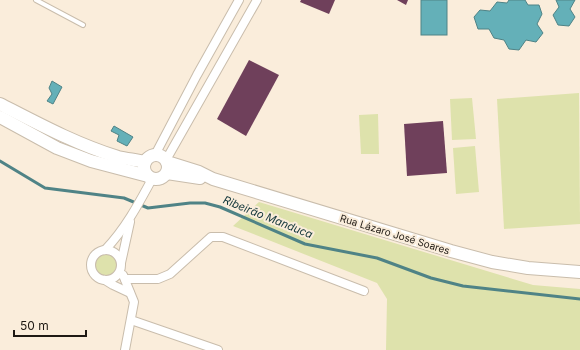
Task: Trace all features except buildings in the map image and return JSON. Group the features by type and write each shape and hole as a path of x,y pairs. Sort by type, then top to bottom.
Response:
{"main road":[{"name":"Rua Lázaro José Soares","path":"0,104 63,136 120,157 160,162 451,251 492,262 528,268 580,272"},
{"path":"0,117 57,148 91,161 150,178 160,179 160,162 144,170 150,178"}],"street":[{"path":"160,162 197,74 239,0"},
{"path":"160,162 256,0"},
{"path":"130,292 101,279 94,274 91,265 96,254 105,250 117,237 132,216 150,178"},
{"path":"106,280 117,276 121,266 132,216"},
{"path":"125,279 158,279 170,274 211,237 223,237 364,291"},
{"path":"105,250 109,250 117,255 134,302 125,350"},
{"path":"131,320 218,350"}],"lane":[{"path":"36,0 83,26"}],"green space":[{"path":"579,93 580,224 504,229 497,99"},
{"path":"472,98 476,139 452,140 450,99"},
{"path":"378,114 379,154 361,154 359,115"},
{"path":"475,146 479,192 456,194 453,148"},
{"path":"259,202 533,285 580,289 580,350 386,350 387,299 377,283 233,226"},
{"path":"105,252 114,256 118,265 114,274 105,278 96,274 92,265 96,256"}],"water":[{"path":"421,0 447,0 447,35 421,35"},
{"path":"509,0 525,0 528,5 539,5 542,14 537,24 543,33 536,42 526,40 519,50 509,49 504,40 494,38 489,29 478,29 474,17 480,10 490,11 497,2 507,3"},
{"path":"556,0 575,0 570,9 575,17 569,26 558,25 553,15 559,7"},
{"path":"52,81 62,87 53,104 47,101 52,94 49,88"},
{"path":"114,126 133,137 127,146 117,141 119,135 111,131"}],"waterway":[{"name":"Ribeirão Manduca","path":"0,161 45,188 124,198 148,208 190,203 205,203 220,207 305,244 377,258 431,278 463,286 580,299"}]}
